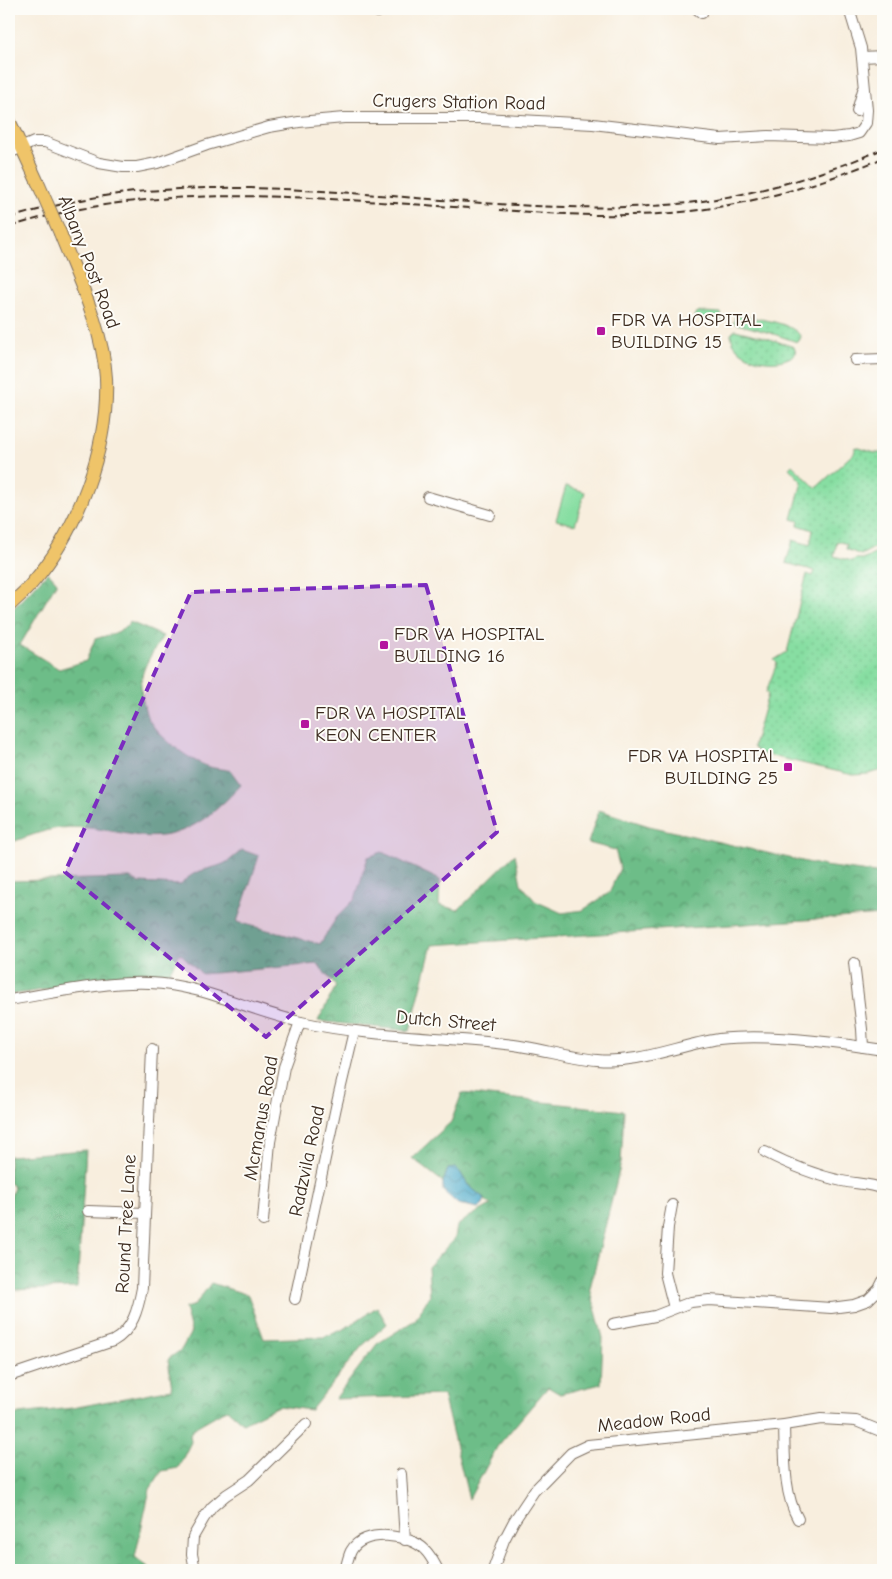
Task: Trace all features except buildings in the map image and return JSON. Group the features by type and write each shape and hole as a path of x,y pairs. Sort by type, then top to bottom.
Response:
{"main road":[{"name":"Albany Post Road","path":"9,120 15,151 38,183 91,311 100,342 106,377 102,431 90,478 71,526 33,583 9,606"}],"street":[{"name":"Crugers Station Road","path":"15,151 34,142 45,142 99,163 136,167 157,163 207,145 269,127 344,118 481,118 593,124 720,139 768,136 841,137 859,133 866,123 867,110 862,57 855,24 849,9"},
{"path":"862,57 883,56"},
{"path":"857,111 865,86"},
{"path":"855,360 883,358"},
{"path":"428,497 490,515"},
{"path":"854,963 863,1047"},
{"name":"Dutch Street","path":"9,1000 123,983 153,983 198,991 300,1022 354,1031 506,1044 581,1058 612,1061 640,1058 703,1042 742,1037 777,1038 883,1050"},
{"name":"Mcmanus Road","path":"262,1221 270,1142 284,1067 300,1022"},
{"name":"Radzvila Road","path":"295,1299 354,1031"},
{"name":"Round Tree Lane","path":"9,1376 122,1337 138,1311 142,1288 152,1049"},
{"path":"765,1152 792,1166 842,1181 872,1185 883,1190"},
{"path":"672,1205 668,1227 665,1273 674,1308"},
{"path":"88,1211 145,1213"},
{"path":"613,1324 655,1316 691,1302 709,1300 831,1308 846,1306 868,1300 883,1281"},
{"name":"Meadow Road","path":"493,1570 504,1540 534,1491 571,1453 588,1444 784,1425 821,1419 856,1421 883,1432"},
{"path":"195,1570 192,1554 193,1537 212,1507 249,1480 306,1424"},
{"path":"784,1425 785,1463 791,1508 798,1519"},
{"path":"401,1474 405,1540"},
{"path":"345,1570 351,1551 361,1541 373,1536 392,1536 424,1549 438,1570"}],"highlighted area":[{"path":"426,585 497,832 266,1037 65,872 191,592"}],"green space":[{"path":"696,313 721,313 722,320 695,318"},
{"path":"739,316 782,324 797,332 801,337 797,342 734,323 735,317"},
{"path":"735,330 794,347 796,353 789,358 779,361 758,360 739,350 733,343 731,334"},
{"path":"856,447 875,453 883,453 883,543 861,555 846,549 847,544 837,541 834,556 852,561 855,559 865,559 883,549 883,770 853,775 763,754 753,747 768,694 766,692 777,663 774,660 787,652 807,574 813,576 815,571 786,563 793,540 810,545 813,530 798,525 799,521 792,519 802,482 789,468 792,465 816,488 854,453"},
{"path":"566,486 585,492 575,525 556,520"},
{"path":"48,572 57,582 20,645 59,669 86,661 95,639 119,631 130,622 163,636 142,675 141,690 148,718 166,740 183,753 210,767 230,770 241,785 220,806 196,824 184,830 156,836 140,836 90,828 60,828 41,832 9,843 9,613"},
{"path":"599,810 649,826 824,866 883,874 883,915 432,945 410,1031 318,1021 336,986 317,964 202,974 180,953 165,980 124,978 9,995 9,881 130,878 139,883 181,885 195,873 226,863 242,850 259,856 237,922 320,944 337,917 355,899 368,857 382,852 440,880 439,905 458,910 515,854 521,884 535,901 562,913 583,910 609,893 620,868 615,850 588,843"},
{"path":"462,1093 624,1111 621,1163 590,1288 603,1338 601,1384 560,1394 548,1387 497,1447 469,1499 443,1395 335,1399 377,1344 415,1320 430,1295 428,1267 455,1238 457,1226 491,1205 468,1185 460,1172 448,1169 443,1182 412,1158 451,1122"},
{"path":"86,1150 77,1288 9,1290 9,1202 14,1187 9,1183 9,1156"},
{"path":"211,1283 248,1295 264,1339 324,1337 344,1329 377,1307 387,1324 362,1346 311,1410 278,1406 243,1423 227,1409 194,1428 190,1434 191,1442 178,1468 162,1471 150,1489 135,1557 152,1570 42,1570 10,1565 9,1568 9,1413 11,1415 72,1408 172,1389 168,1359 181,1350 191,1332 185,1308 195,1305"}],"water":[{"path":"455,1168 460,1172 468,1185 485,1199 478,1208 458,1204 443,1191 443,1182 448,1169"}],"railway":[{"path":"9,218 95,197 148,191 211,188 337,192 525,205 588,207 681,204 770,188 799,180 883,149"},
{"path":"499,210 615,215 664,214 696,210 728,205 792,190 823,181 883,158"},
{"path":"9,227 65,212 123,203 180,198 238,196 297,197 471,208"}],"place":[{"name":"FDR VA HOSPITAL BUILDING 15","path":"601,331"},
{"name":"FDR VA HOSPITAL BUILDING 16","path":"384,645"},
{"name":"FDR VA HOSPITAL KEON CENTER","path":"305,724"},
{"name":"FDR VA HOSPITAL BUILDING 25","path":"788,767"}]}
